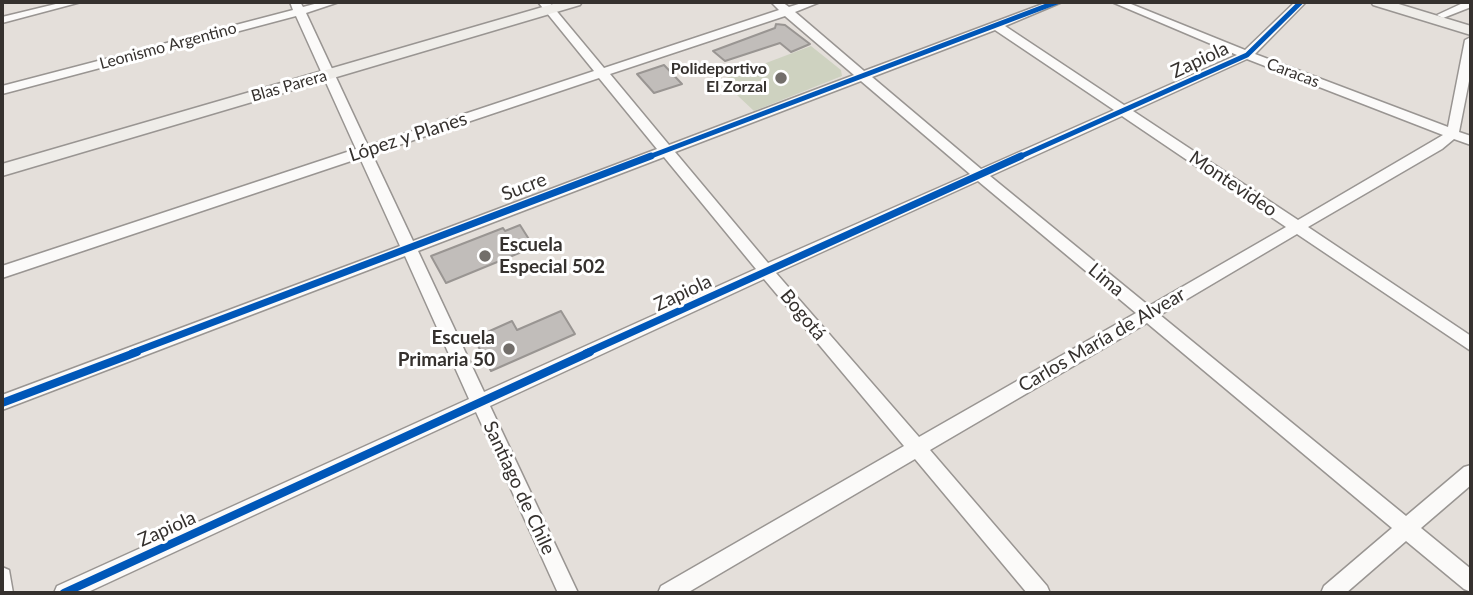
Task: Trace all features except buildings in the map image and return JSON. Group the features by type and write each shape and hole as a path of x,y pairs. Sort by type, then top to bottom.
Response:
{"street":[{"path":"2,20 76,2"},
{"name":"Leonismo Argentino","path":"2,90 297,6 334,2"},
{"name":"Blas Parera","path":"2,170 328,74 546,6 575,2"},
{"name":"López y Planes","path":"2,272 601,73 782,6 815,2"},
{"name":"Sucre","path":"2,402 1058,2"},
{"name":"Caracas","path":"1117,2 1471,141"},
{"name":"Zapiola","path":"64,593 480,405 766,271 1247,55 1301,2"},
{"path":"1378,2 1471,31"},
{"path":"1400,2 1471,22"},
{"path":"1443,15 1471,3"},
{"name":"Santiago de Chile","path":"297,6 568,593"},
{"name":"Bogotá","path":"546,6 766,271 1041,593"},
{"name":"Lima","path":"782,6 981,176 1471,582"},
{"name":"Montevideo","path":"996,25 1471,344"},
{"path":"1451,135 1471,40"},
{"name":"Carlos María de Alvear","path":"668,593 1437,146 1451,135"},
{"path":"1331,593 1471,473"},
{"path":"2,577 2,593"}],"green space":[{"name":"Polideportivo El Zorzal","path":"811,46 841,70 842,76 754,111 721,80"}],"cycle path":[{"path":"2,403 1057,2"},
{"path":"64,593 766,271 1247,55 1301,2"}],"place":[{"name":"Polideportivo El Zorzal","path":"781,78"},
{"name":"Escuela Especial 502","path":"485,256"},
{"name":"Escuela Primaria 50","path":"509,349"}]}
